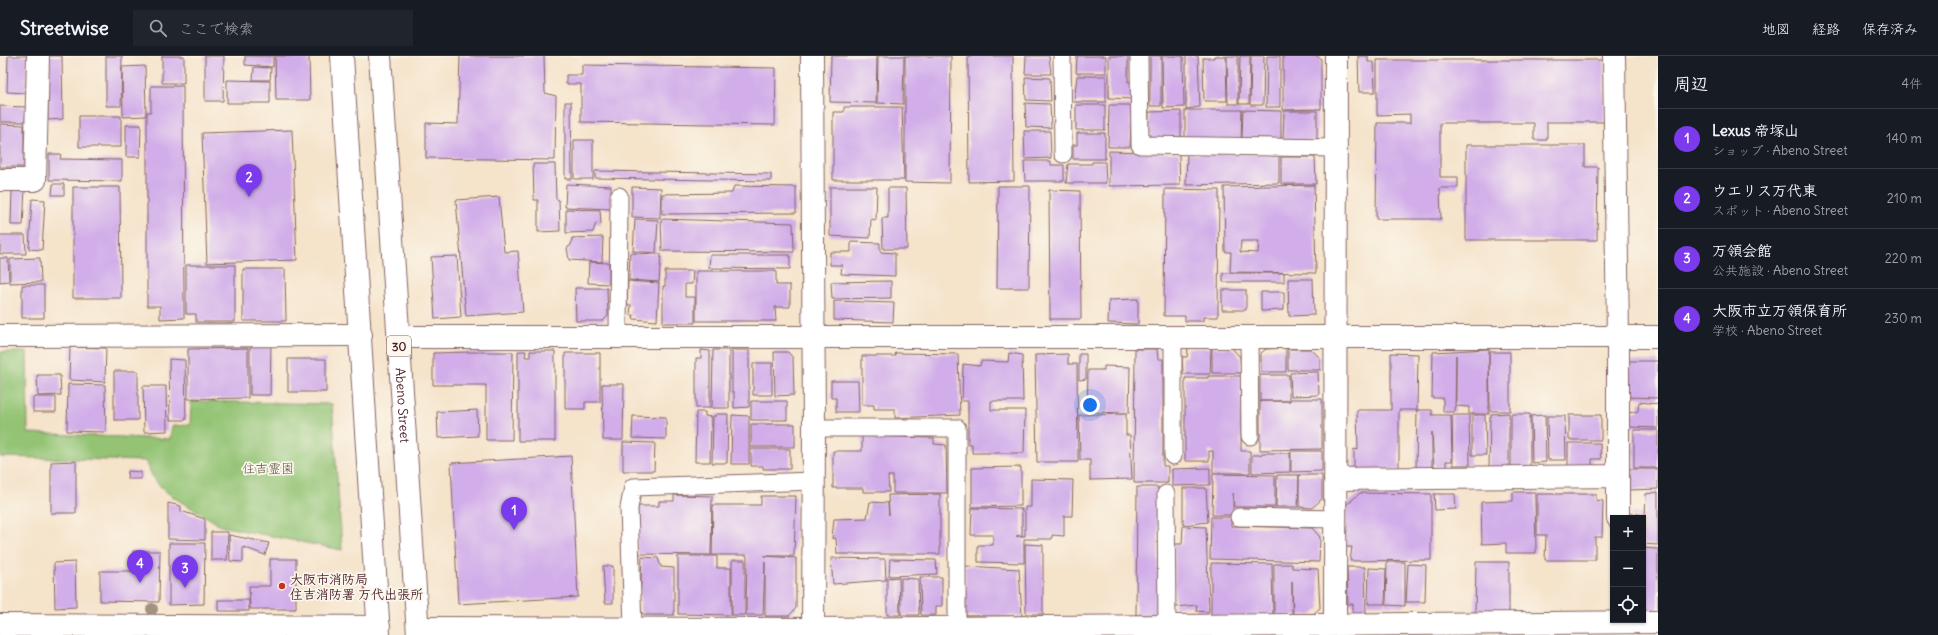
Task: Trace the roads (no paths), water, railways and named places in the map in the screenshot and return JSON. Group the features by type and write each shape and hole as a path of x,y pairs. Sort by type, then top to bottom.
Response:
{"street":[{"path":"0,180 35,180 38,56"},
{"path":"0,625 379,631 342,56"},
{"name":"Abeno Street","path":"380,56 418,632"},
{"path":"812,56 814,428 813,632"},
{"path":"1335,631 1336,56"},
{"path":"1614,56 1618,337 1618,515"},
{"path":"0,336 361,335"},
{"path":"399,337 1658,337"},
{"path":"1335,479 1618,476"},
{"path":"418,632 611,632 633,628 813,632 957,628 1048,631 1167,627 1335,631 1618,626 1658,622"}],"lane":[{"path":"1062,56 1063,154"},
{"path":"1139,56 1140,145 1336,148"},
{"path":"618,338 619,196"},
{"path":"1172,456 1173,337"},
{"path":"1249,337 1250,436"},
{"path":"814,428 956,428 957,628"},
{"path":"633,628 629,508 633,487 814,481"},
{"path":"1166,494 1167,627"},
{"path":"1239,517 1335,519"}],"place":[{"name":"ウエリス万代東","path":"249,197"},
{"name":"Lexus 帝塚山","path":"514,530"},
{"name":"大阪市立万領保育所","path":"140,583"},
{"name":"大阪市消防局 住吉消防署 万代出張所","path":"282,586"},
{"name":"万領会館","path":"185,588"}],"park label":[{"name":"住吉霊園","path":"268,468"}]}
